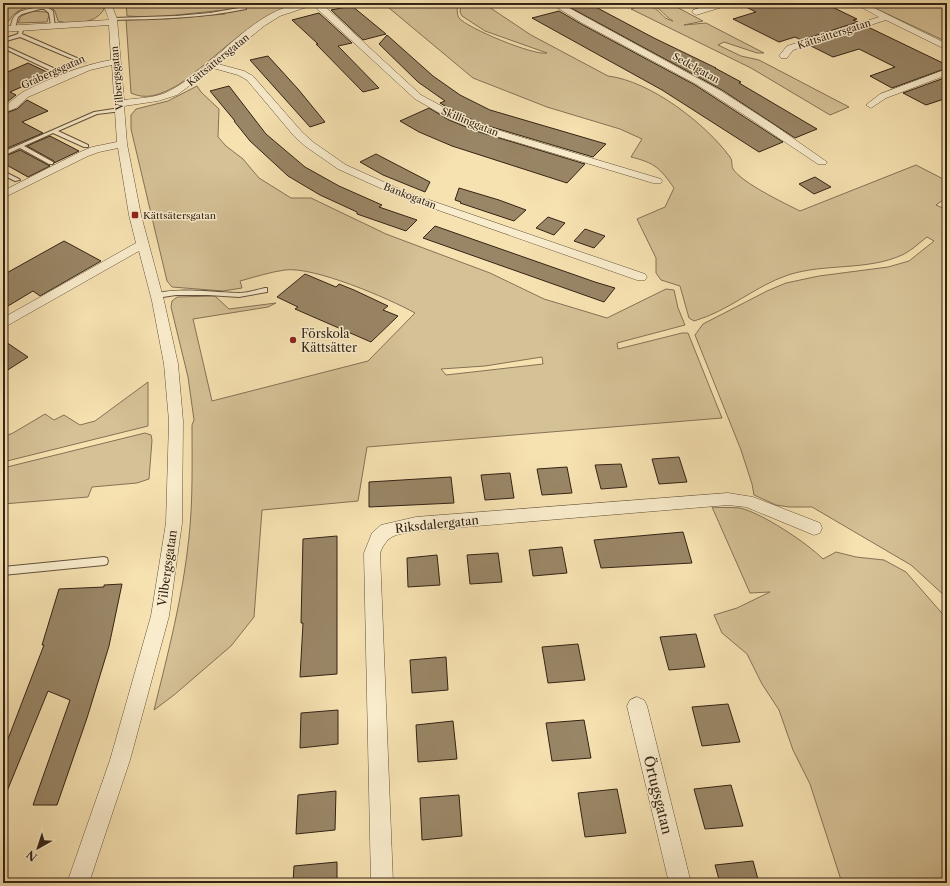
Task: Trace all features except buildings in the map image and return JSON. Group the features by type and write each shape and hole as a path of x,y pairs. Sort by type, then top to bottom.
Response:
{"street":[{"name":"Kättsättersgatan","path":"120,107 158,98 184,88 261,24 277,14 311,3"},
{"name":"Skillinggatan","path":"316,3 414,93 438,109 480,128 657,181"},
{"name":"Sedelgatan","path":"554,3 586,23 681,72 713,91 822,162"},
{"path":"696,12 726,3"},
{"name":"Kättsättersgatan","path":"858,3 947,47"},
{"path":"3,29 18,30 53,26 111,12"},
{"name":"Vilbergsgatan","path":"78,883 120,760 160,616 174,523 176,421 171,364 156,296 135,215 122,144 111,12"},
{"name":"Kättsättersgatan","path":"784,56 790,48 886,17"},
{"name":"Gråbergsgatan","path":"3,110 13,106 25,95 87,68 116,62"},
{"name":"Bankogatan","path":"211,65 241,73 250,78 298,134 309,144 342,166 409,197 641,277"},
{"path":"871,104 883,96 947,72"},
{"path":"3,195 90,152 122,144"},
{"path":"3,324 143,244"},
{"name":"Riksdalergatan","path":"382,883 372,553 378,538 387,530 416,524 728,499 747,501 814,528"},
{"name":"Örtugsgatan","path":"637,706 680,883"}],"lane":[{"path":"18,30 16,17 20,13 40,8 45,8 51,12 53,26"},
{"path":"111,12 190,16 244,8"},
{"path":"3,41 18,30"},
{"path":"18,30 84,62"},
{"path":"3,46 60,73"},
{"path":"3,154 96,113 120,107"},
{"path":"53,131 86,146"},
{"path":"20,146 51,163"},
{"path":"3,172 17,180"},
{"path":"156,296 176,293 239,295 265,290"},
{"path":"3,571 104,561"}],"shaded area":[{"path":"3,3 102,3 104,9 96,18 84,22 70,23 58,21 55,11 51,7 32,6 18,11 7,23 3,25"},
{"path":"126,3 300,3 266,17 251,27 178,85 155,95 143,96 131,93 126,19 166,19 225,14 228,10 140,17 127,16"},
{"path":"383,3 457,3 459,18 474,28 516,46 540,53 547,53 485,31 462,16 460,12 461,3 483,3 531,35 608,76 641,86 675,106 691,118 719,144 730,157 733,169 745,180 800,211 916,165 947,181 947,197 936,205 947,210 947,598 911,565 812,507 789,507 776,505 754,495 741,450 695,335 703,324 767,291 786,283 819,276 888,267 909,261 934,241 927,237 912,249 889,260 860,265 802,271 788,275 764,285 707,317 694,321 689,318 680,286 661,280 656,273 656,258 637,219 665,207 674,188 656,167 631,157 642,139 620,129 547,107 473,78"},
{"path":"619,3 669,3 703,21 684,25 706,23 764,53 757,53 724,42 718,45 741,56 759,60 849,107 830,115 751,68 631,9 637,7 651,7 657,10 665,18 673,21 656,7 636,6 628,8"},
{"path":"864,3 947,3 947,42"},
{"path":"33,11 47,12 49,15 47,22 18,23 21,16"},
{"path":"197,86 201,92 219,109 218,137 226,146 243,159 259,178 291,198 311,198 386,234 490,273 544,299 607,318 666,289 674,290 678,308 685,325 617,343 618,349 682,333 688,333 722,418 367,447 358,501 262,510 254,617 231,646 174,695 154,710 179,603 189,537 191,509 192,425 194,420 188,377 171,307 172,301 177,297 215,296 229,309 276,303 268,307 193,319 212,401 368,361 415,313 387,299 350,284 298,270 279,271 240,281 242,288 223,291 172,287 167,281 131,129 131,115 136,109 168,101","holes":["542,357 543,364 446,375 441,369 485,366"]},
{"path":"148,382 148,426 3,462 3,437 13,433 45,414 54,420 64,415 80,425 95,421"},
{"path":"145,433 151,435 152,440 149,479 137,483 92,487 88,497 3,504 3,468"},
{"path":"712,507 740,508 760,516 796,537 823,559 836,552 856,557 884,560 906,572 947,619 947,883 842,883 810,784 793,750 779,710 762,684 747,654 722,633 714,615 737,608 770,592 750,593"}],"place":[{"name":"Kättsätersgatan","path":"135,215"},
{"name":"Förskola Kättsätter","path":"293,340"}]}
